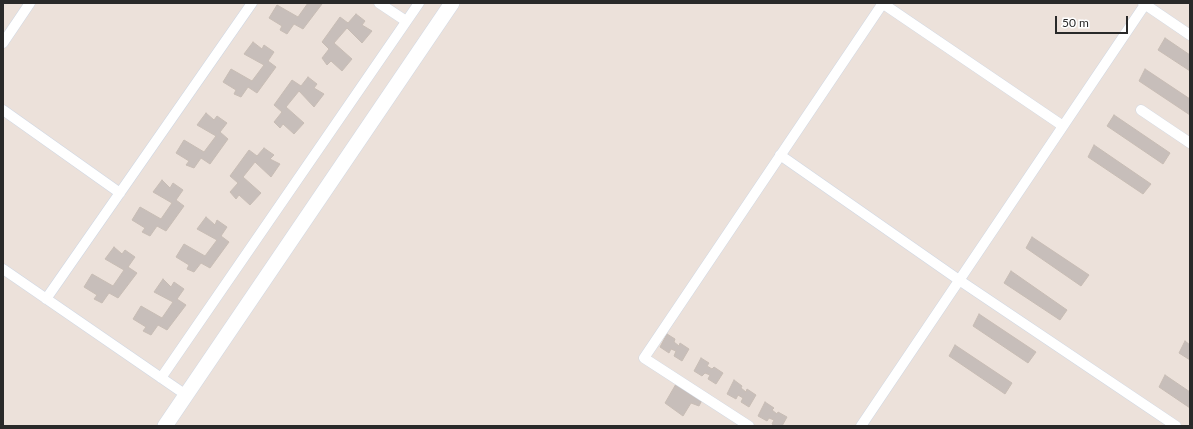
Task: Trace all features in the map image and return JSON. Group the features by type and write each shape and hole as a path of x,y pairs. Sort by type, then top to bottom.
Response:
{"street":[{"path":"3,43 30,3"},
{"path":"46,299 252,3"},
{"path":"379,3 406,21"},
{"path":"162,378 419,3"},
{"path":"164,426 452,3"},
{"path":"749,426 644,358 882,3 1063,126"},
{"path":"861,426 1145,4 1190,34"},
{"path":"3,110 120,192"},
{"path":"1141,110 1190,143"},
{"path":"780,155 959,280 1176,426"},
{"path":"3,269 186,395"}],"building":[{"path":"308,3 322,4 303,29 294,24 287,34 280,30 282,26 269,18 277,5 298,17"},
{"path":"356,14 365,21 362,25 372,31 362,43 347,28 334,43 352,59 342,71 331,61 327,65 322,58 329,49 322,42 340,17 348,23"},
{"path":"1165,38 1190,55 1190,71 1158,50"},
{"path":"253,42 262,49 264,45 274,52 268,61 276,67 257,93 248,87 241,97 234,94 236,90 223,82 231,69 252,81 264,65 244,54"},
{"path":"1145,69 1190,99 1190,115 1139,81"},
{"path":"308,77 317,84 314,88 324,94 314,107 299,91 286,107 304,123 294,134 283,124 280,128 274,122 282,112 274,105 292,80 301,86"},
{"path":"206,113 214,120 217,116 227,123 220,132 228,139 210,164 201,158 194,168 186,165 189,161 176,153 184,140 204,152 216,136 197,125"},
{"path":"1114,115 1170,153 1163,164 1107,126"},
{"path":"1094,145 1151,184 1143,194 1088,157"},
{"path":"264,148 274,155 270,159 280,164 271,177 255,162 243,177 261,193 250,205 239,195 236,199 230,192 238,183 230,176 249,150 257,156"},
{"path":"162,180 170,188 173,183 183,190 176,200 184,206 166,231 157,226 150,236 142,232 145,228 132,220 140,207 161,219 172,203 153,192"},
{"path":"206,217 215,225 217,220 227,227 221,236 229,242 210,268 201,263 194,272 187,269 189,265 176,257 184,244 205,256 217,240 197,229"},
{"path":"1032,237 1089,275 1081,286 1026,248"},
{"path":"114,247 122,254 125,250 135,257 128,267 137,273 118,298 109,293 102,303 94,299 97,295 84,287 92,274 113,286 124,270 105,259"},
{"path":"1011,271 1067,310 1060,320 1004,283"},
{"path":"163,279 171,287 174,282 184,289 177,299 186,305 167,330 158,325 151,335 143,331 146,327 133,319 141,306 162,318 173,302 154,292"},
{"path":"979,314 1036,352 1028,363 973,326"},
{"path":"667,334 675,339 674,342 679,346 680,343 689,349 682,361 674,356 676,351 671,349 669,353 660,347"},
{"path":"1185,341 1190,345 1190,360 1179,353"},
{"path":"955,345 1012,383 1005,394 949,356"},
{"path":"701,358 709,363 707,366 712,369 714,367 723,373 716,384 708,379 710,375 705,373 702,376 694,371"},
{"path":"1165,375 1190,392 1190,408 1159,387"},
{"path":"734,380 742,386 741,388 746,392 747,389 756,395 749,407 741,402 743,398 738,395 736,399 727,394"},
{"path":"676,384 703,398 699,406 691,403 683,416 665,403"},
{"path":"765,402 774,408 772,410 777,414 778,412 787,417 782,426 775,426 772,424 774,420 769,418 767,421 758,416"}]}
